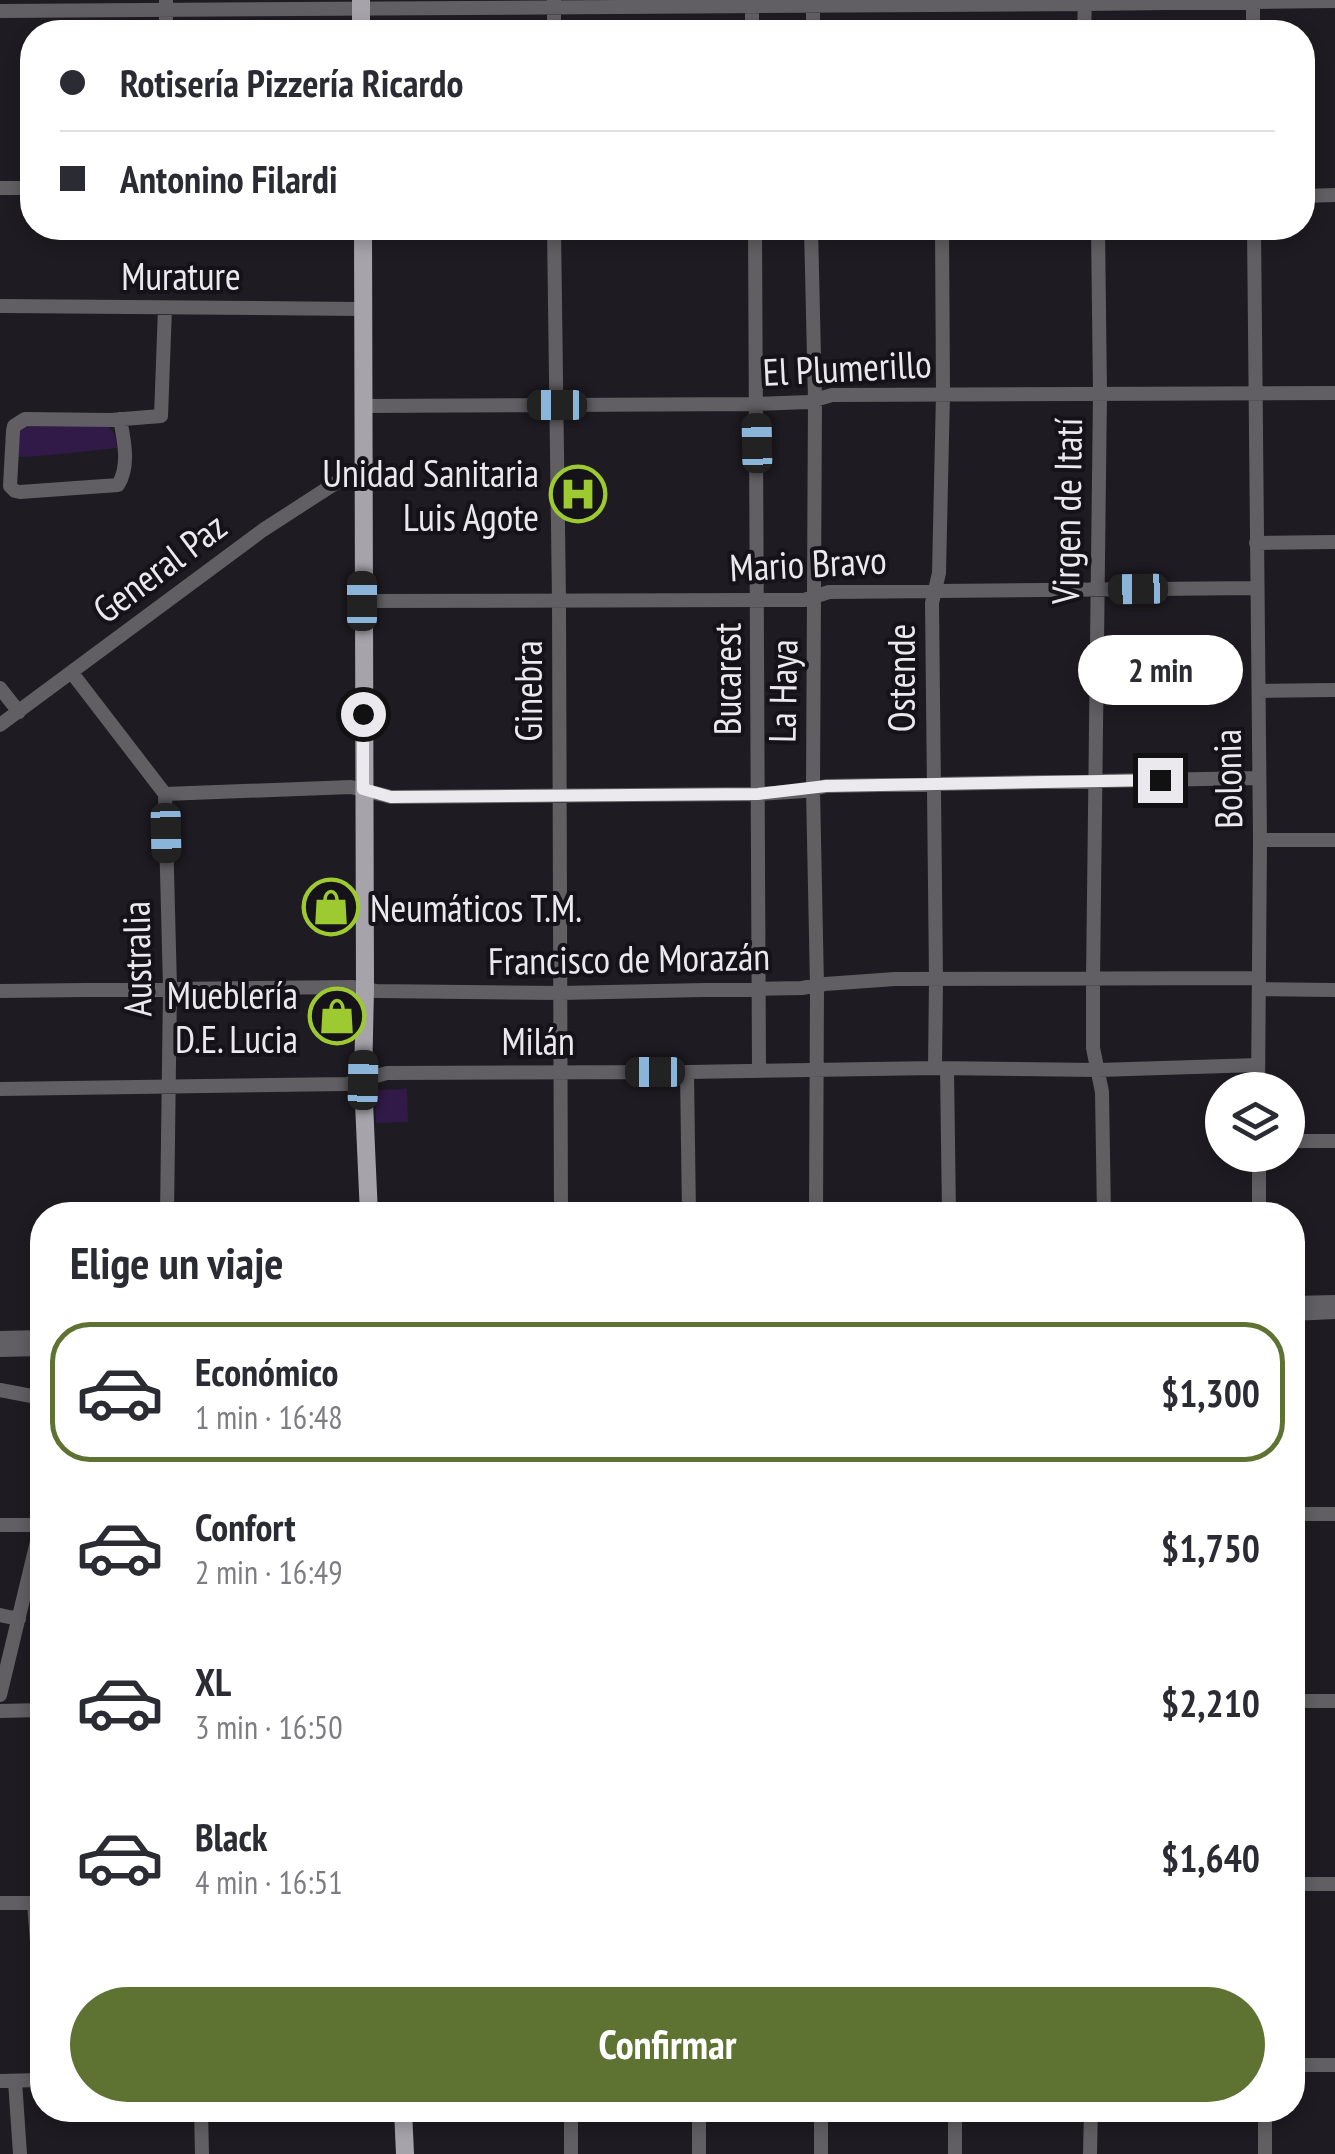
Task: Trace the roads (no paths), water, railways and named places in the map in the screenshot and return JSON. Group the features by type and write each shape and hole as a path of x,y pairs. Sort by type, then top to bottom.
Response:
{"main road":[{"path":"363,240 363,1080 368,1202"},
{"path":"403,2122 404,2154"}],"street":[{"path":"0,10 166,5 1335,0"},
{"name":"Ginebra","path":"554,240 561,1202"},
{"name":"Bucarest","path":"755,240 760,1070"},
{"name":"La Haya","path":"811,240 816,1202"},
{"name":"Ostende","path":"942,240 940,573 932,603 933,784 936,979 948,1202"},
{"name":"Virgen de Itatí","path":"1098,240 1100,393 1092,979 1093,1048 1102,1092 1104,1202"},
{"name":"Bolonia","path":"1254,240 1260,840 1258,1072"},
{"name":"Murature","path":"0,306 362,308"},
{"path":"120,418 125,460 118,486 20,492 10,486 13,432 18,422 160,416 165,308"},
{"name":"El Plumerillo","path":"363,406 802,403 832,395 1335,393"},
{"name":"General Paz","path":"0,726 263,530 345,477 364,472"},
{"path":"1256,544 1335,542"},
{"name":"Mario Bravo","path":"362,601 804,600 828,592 1256,588"},
{"path":"72,673 165,794 351,786 391,797 758,794 826,786 1258,778"},
{"path":"0,688 19,712"},
{"path":"1259,691 1335,690"},
{"name":"Australia","path":"165,794 170,988 167,1202"},
{"path":"1260,840 1335,840"},
{"name":"Francisco de Morazán","path":"0,991 352,986 560,992 802,988 936,979 1259,983 1335,990"},
{"name":"Milán","path":"0,1090 347,1084 386,1073 1258,1066"},
{"path":"687,1072 689,1202"},
{"path":"1305,1141 1335,1141"},
{"path":"1259,1172 1259,1202"},
{"path":"1305,1303 1335,1302"},
{"path":"1305,1313 1335,1312"},
{"path":"0,1338 30,1337"},
{"path":"0,1350 30,1349"},
{"path":"0,1390 30,1396"},
{"path":"1305,1514 1335,1514"},
{"path":"0,1525 30,1525"},
{"path":"0,1695 30,1574"},
{"path":"0,1615 19,1618"},
{"path":"1305,1701 1335,1701"},
{"path":"0,1711 30,1710"},
{"path":"1305,1884 1335,1884"},
{"path":"0,1903 30,1904"},
{"path":"1305,2065 1335,2065"},
{"path":"7,2081 20,2154"},
{"path":"201,2122 202,2154"},
{"path":"571,2122 571,2154"},
{"path":"698,2122 699,2154"},
{"path":"821,2122 821,2154"},
{"path":"954,2122 955,2154"},
{"path":"1090,2122 1090,2154"},
{"path":"1265,2122 1265,2154"}],"place":[{"name":"Unidad Sanitaria Luis Agote","path":"578,494"},
{"name":"Neumáticos T.M.","path":"331,907"},
{"name":"Mueblería D.E. Lucia","path":"337,1016"}]}
